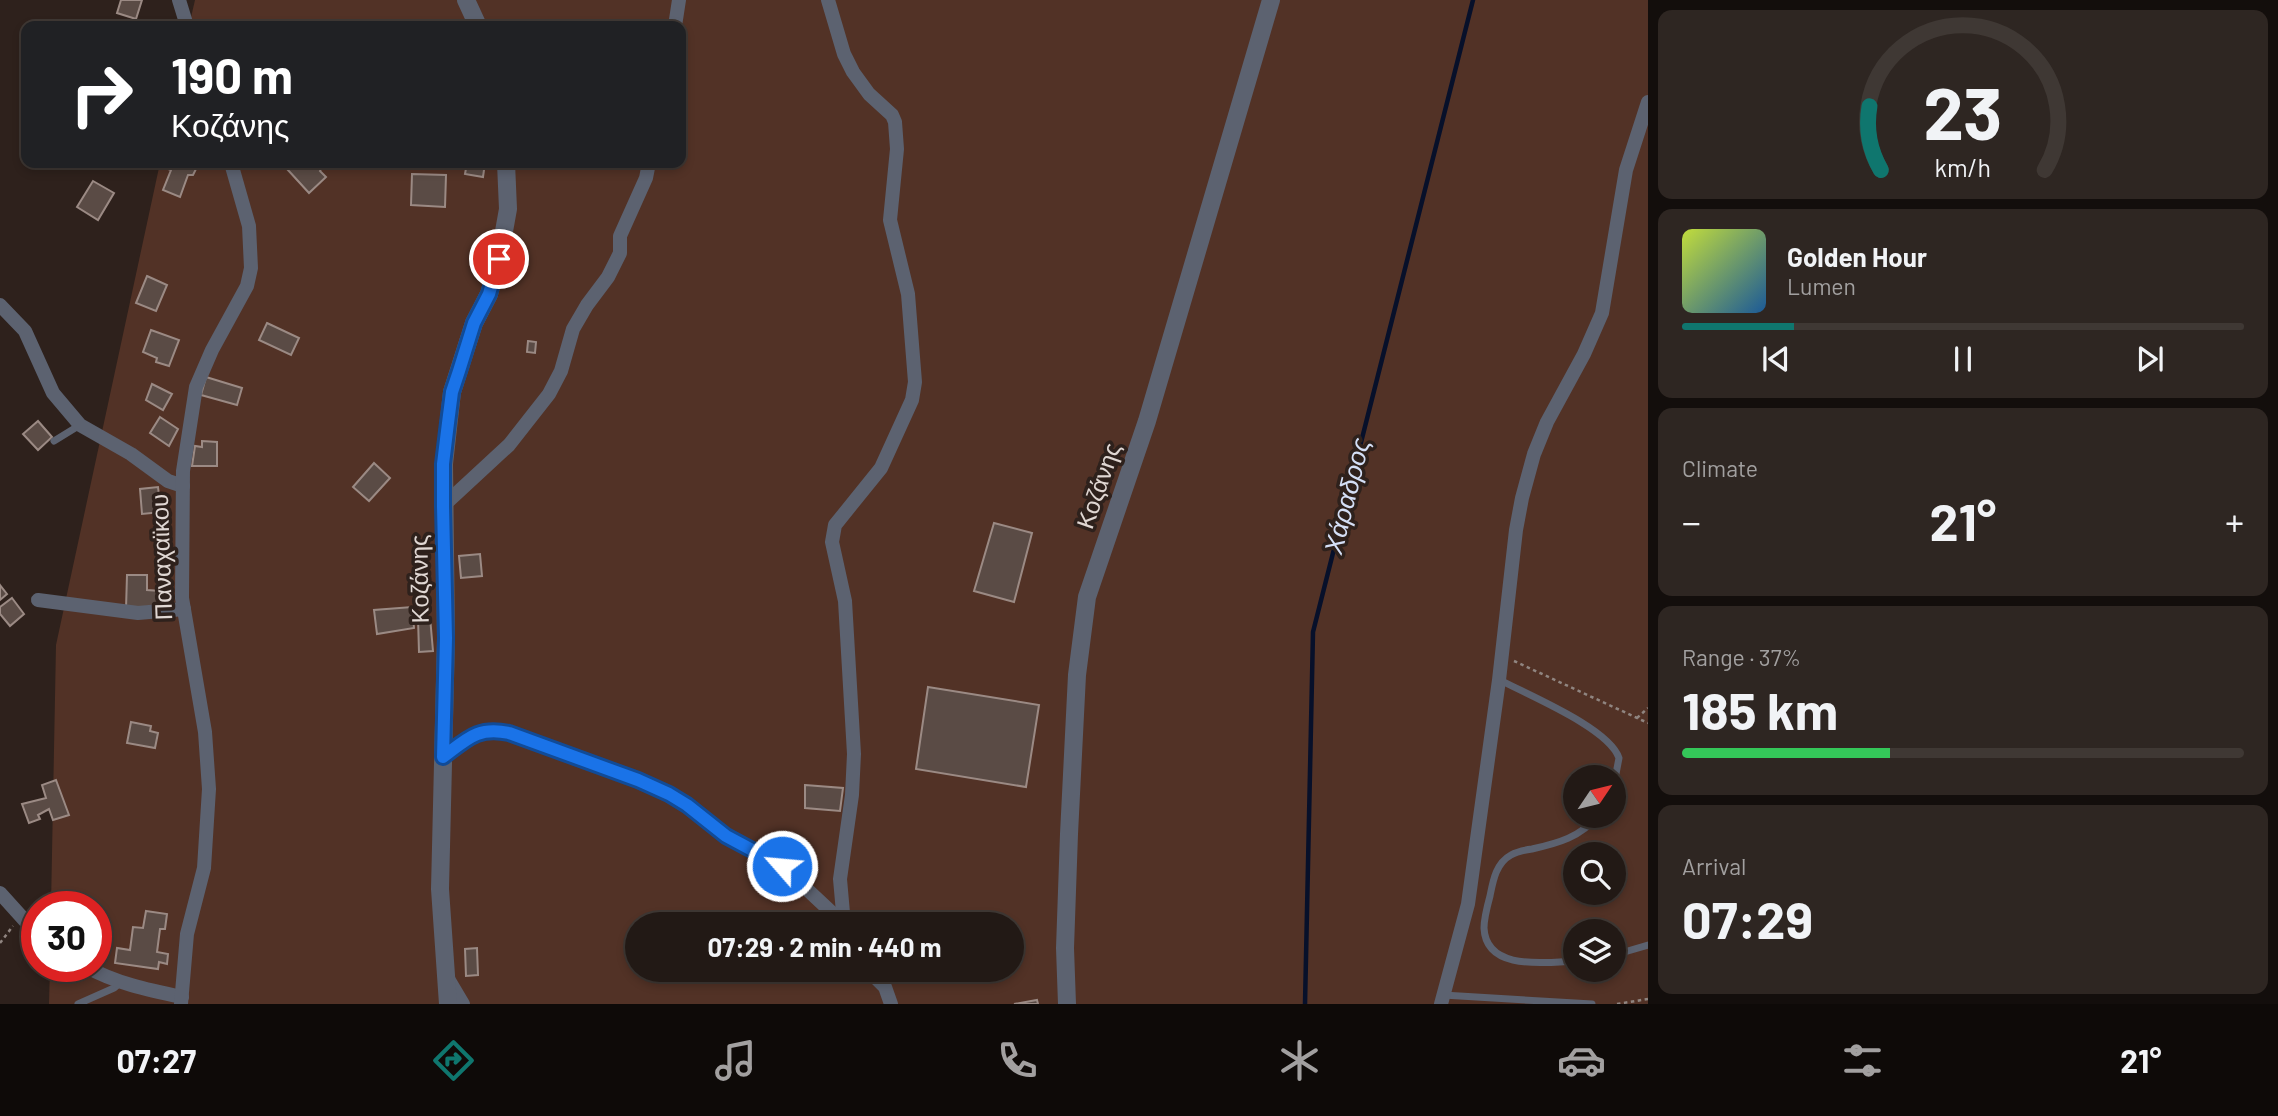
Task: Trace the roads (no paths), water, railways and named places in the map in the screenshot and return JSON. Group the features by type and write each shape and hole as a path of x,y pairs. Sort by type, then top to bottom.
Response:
{"street":[{"path":"179,0 185,21"},
{"path":"466,0 475,21"},
{"path":"675,21 679,0"},
{"path":"828,0 844,54 853,72 869,94 892,115 895,122 897,149 890,220 908,294 915,382 912,400 881,468 835,525 832,534 845,601 854,754 852,795 840,879 843,912"},
{"name":"Κοζάνης","path":"1067,1004 1065,948 1071,781 1077,674 1087,597 1147,421 1272,0"},
{"path":"1441,999 1468,904 1522,498 1534,454 1547,422 1584,354 1602,313 1626,170 1648,102"},
{"name":"Παναχαϊκου","path":"182,1001 185,946 204,868 209,789 205,732 181,590 183,486 196,387 212,350 247,286 251,268 249,226 232,168"},
{"name":"Κοζάνης","path":"448,1004 440,889 446,638 443,464 452,392 474,323 489,294 499,259 508,209 506,168"},
{"path":"443,506 509,444 549,394 561,371 573,329 608,277 620,253 620,236 648,168"},
{"path":"0,305 25,331 53,393 80,425 131,454 168,481 183,486"},
{"path":"38,600 138,613 184,609"},
{"path":"443,757 470,736 494,730 638,780 669,794 726,836 782,866 832,912"},
{"path":"0,893 21,919"},
{"path":"446,976 463,1004"},
{"path":"112,978 182,1001"},
{"path":"879,982 891,1004"}],"lane":[{"path":"54,441 80,425"},
{"path":"1499,680 1570,716 1607,740 1619,758 1618,765"},
{"path":"1563,961 1526,962 1503,956 1488,943 1484,928 1485,917 1493,880 1506,859 1519,852 1561,842 1586,828"},
{"path":"1626,951 1648,945"},
{"path":"78,1004 114,988 121,982"},
{"path":"1441,999 1592,1004"}],"waterway":[{"name":"Χάραδρος","path":"1305,1004 1313,632 1473,0"}]}
